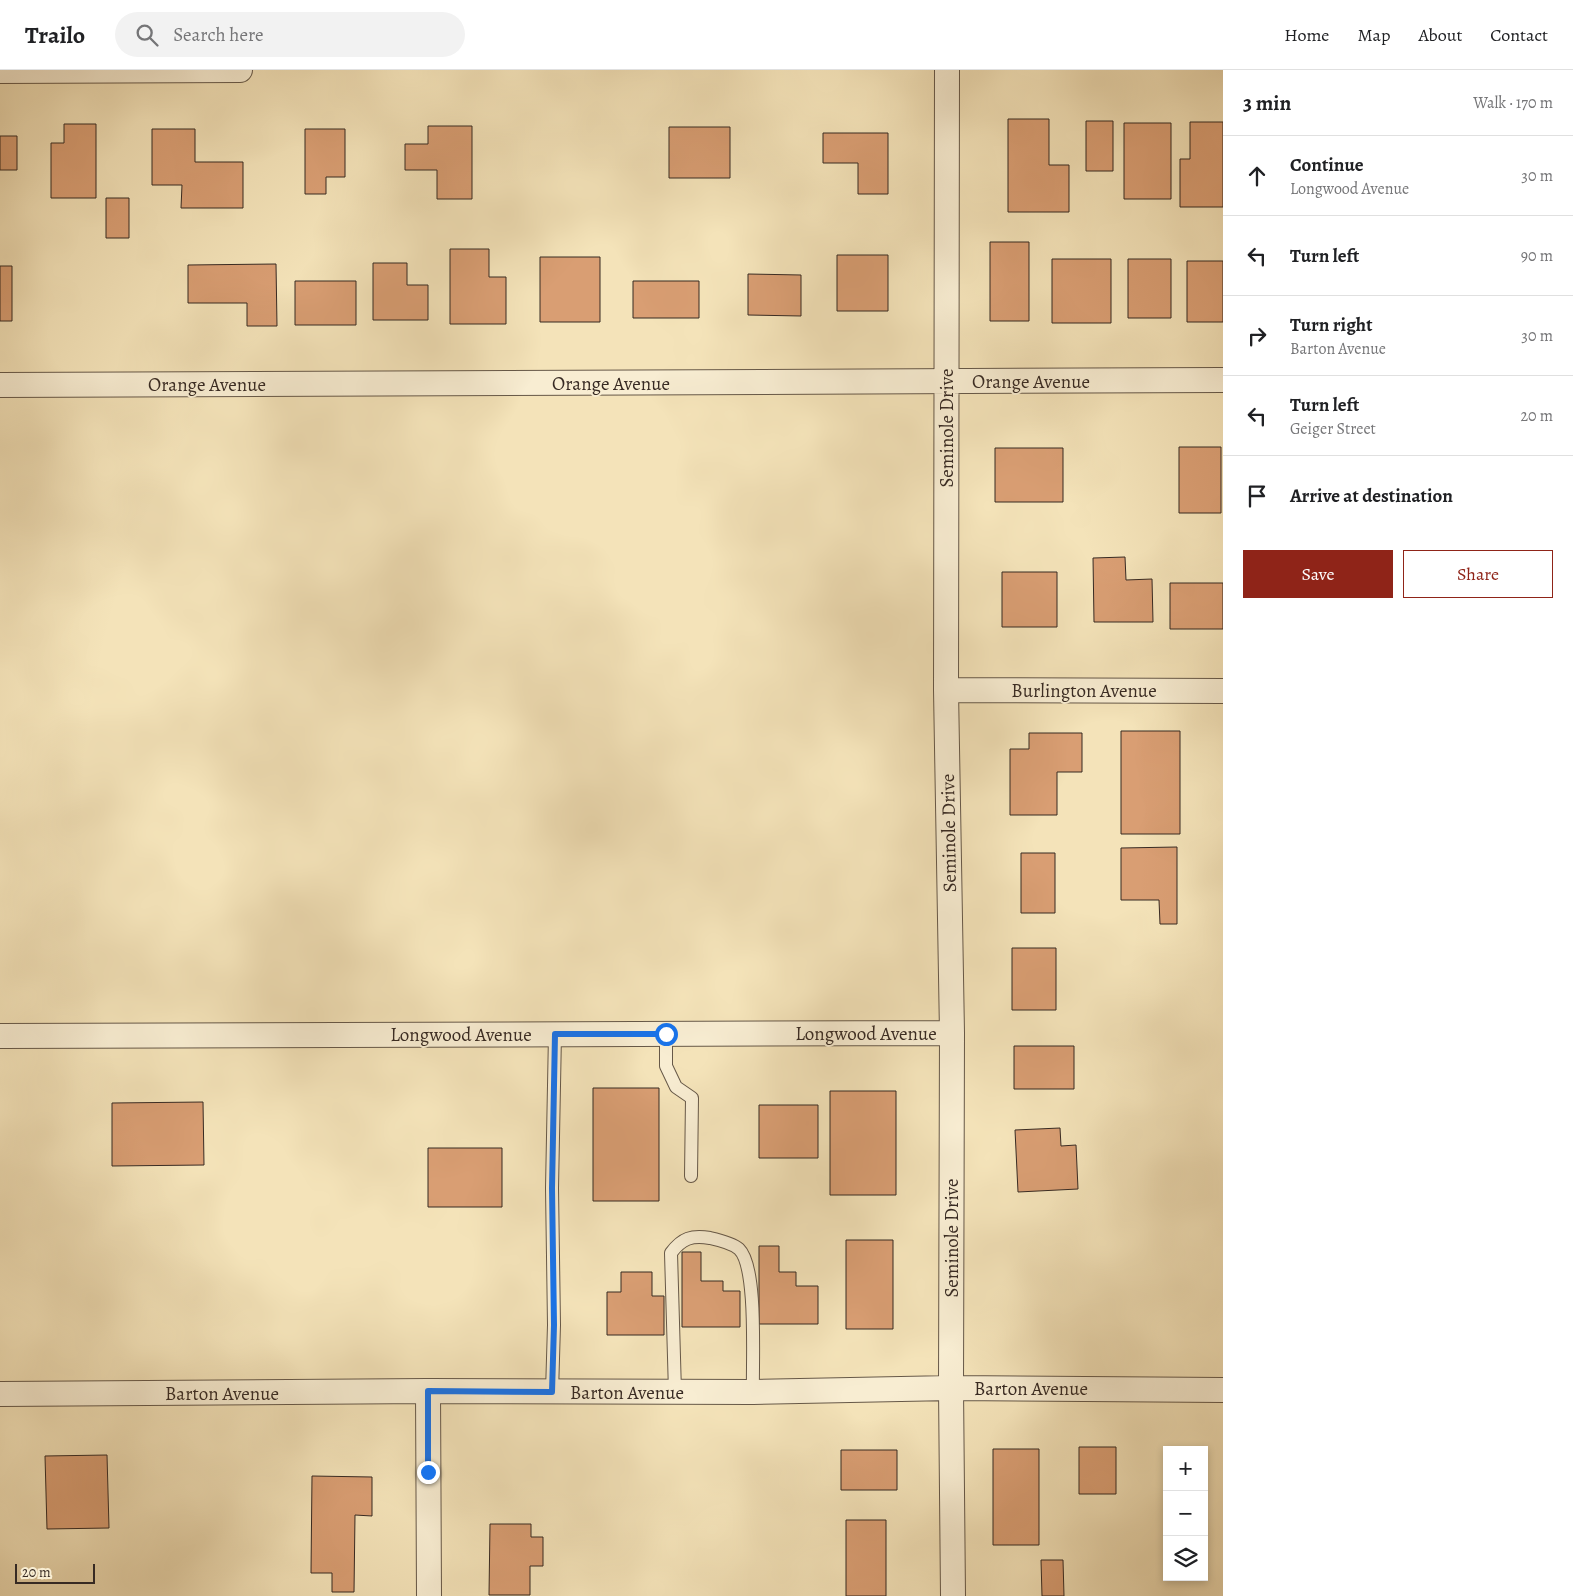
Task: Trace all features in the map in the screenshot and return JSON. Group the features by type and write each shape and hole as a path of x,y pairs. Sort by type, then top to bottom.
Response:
{"street":[{"path":"0,71 240,70"},
{"name":"Seminole Drive","path":"947,70 946,690 952,1033 951,1388 953,1596"},
{"name":"Orange Avenue","path":"0,385 1223,380"},
{"name":"Burlington Avenue","path":"946,690 1223,691"},
{"name":"Longwood Avenue","path":"0,1036 952,1033"},
{"name":"Barton Avenue","path":"0,1394 428,1391 753,1392 951,1388 1223,1390"},
{"path":"428,1391 428,1596"}],"lane":[{"path":"552,1392 554,1325 552,1188 555,1034"},
{"path":"666,1034 666,1066 676,1087 692,1098 691,1176"},
{"path":"674,1392 671,1253 678,1244 688,1238 701,1237 720,1240 738,1249 746,1260 752,1287 753,1392"}],"building":[{"path":"1008,119 1049,119 1049,165 1069,165 1069,212 1008,212"},
{"path":"1086,121 1113,121 1113,171 1086,171"},
{"path":"1190,122 1223,122 1223,207 1180,207 1180,159 1190,159"},
{"path":"1124,123 1171,123 1171,199 1124,199"},
{"path":"64,124 96,124 96,198 51,198 51,143 64,143"},
{"path":"428,126 472,126 472,199 437,199 437,170 405,170 405,144 428,144"},
{"path":"669,127 730,127 730,178 669,178"},
{"path":"152,129 195,129 195,162 243,162 243,208 181,208 182,185 152,185"},
{"path":"305,129 345,129 345,177 326,177 326,194 305,194"},
{"path":"823,133 888,133 888,194 858,194 858,163 823,163"},
{"path":"0,136 17,136 17,170 0,170"},
{"path":"106,198 129,198 129,238 106,238"},
{"path":"990,242 1029,242 1029,321 990,321"},
{"path":"450,249 489,249 489,277 506,277 506,324 450,324"},
{"path":"837,255 888,255 888,311 837,311"},
{"path":"540,257 600,257 600,322 540,322"},
{"path":"1052,259 1111,259 1111,323 1052,323"},
{"path":"1128,259 1171,259 1171,318 1128,318"},
{"path":"1187,261 1223,261 1223,322 1187,322"},
{"path":"373,263 407,263 407,285 428,285 428,320 373,320"},
{"path":"276,264 277,326 247,326 247,303 188,303 188,265"},
{"path":"0,266 12,266 12,321 0,321"},
{"path":"748,274 801,275 801,316 748,315"},
{"path":"295,281 356,281 356,325 295,325"},
{"path":"633,281 699,281 699,318 633,318"},
{"path":"1179,447 1221,447 1221,513 1179,513"},
{"path":"995,448 1063,448 1063,502 995,502"},
{"path":"1125,557 1126,580 1152,579 1153,622 1094,622 1093,558"},
{"path":"1002,572 1057,572 1057,627 1002,627"},
{"path":"1170,583 1223,583 1223,629 1170,629"},
{"path":"1121,731 1180,731 1180,834 1121,834"},
{"path":"1029,733 1082,733 1082,772 1057,772 1057,815 1010,815 1010,749 1029,749"},
{"path":"1177,847 1177,924 1160,924 1159,900 1121,900 1121,848"},
{"path":"1021,853 1055,853 1055,913 1021,913"},
{"path":"1012,948 1056,948 1056,1010 1012,1010"},
{"path":"1014,1046 1074,1046 1074,1089 1014,1089"},
{"path":"593,1088 659,1088 659,1201 593,1201"},
{"path":"830,1091 896,1091 896,1195 830,1195"},
{"path":"203,1102 204,1165 112,1166 112,1103"},
{"path":"759,1105 818,1105 818,1158 759,1158"},
{"path":"1060,1128 1061,1146 1076,1145 1078,1189 1018,1192 1015,1130"},
{"path":"428,1148 502,1148 502,1207 428,1207"},
{"path":"846,1240 893,1240 893,1329 846,1329"},
{"path":"759,1246 779,1246 779,1272 796,1272 796,1286 818,1286 818,1324 759,1324"},
{"path":"682,1252 701,1252 701,1281 723,1281 723,1291 740,1291 740,1327 682,1327"},
{"path":"621,1272 652,1272 652,1296 664,1296 664,1335 607,1335 607,1292 621,1292"},
{"path":"1079,1447 1116,1447 1116,1494 1079,1494"},
{"path":"993,1449 1039,1449 1039,1545 993,1545"},
{"path":"841,1450 897,1450 897,1490 841,1490"},
{"path":"107,1455 109,1528 47,1529 45,1456"},
{"path":"312,1476 372,1477 372,1516 355,1515 354,1592 332,1592 332,1573 311,1573"},
{"path":"846,1520 886,1520 886,1596 846,1596"},
{"path":"490,1524 531,1524 531,1537 543,1537 543,1566 530,1566 530,1595 489,1595"},
{"path":"1041,1560 1063,1560 1064,1596 1042,1596"}],"route":[{"path":"428,1472 428,1391 552,1392 554,1325 552,1188 555,1034 666,1034"}]}
